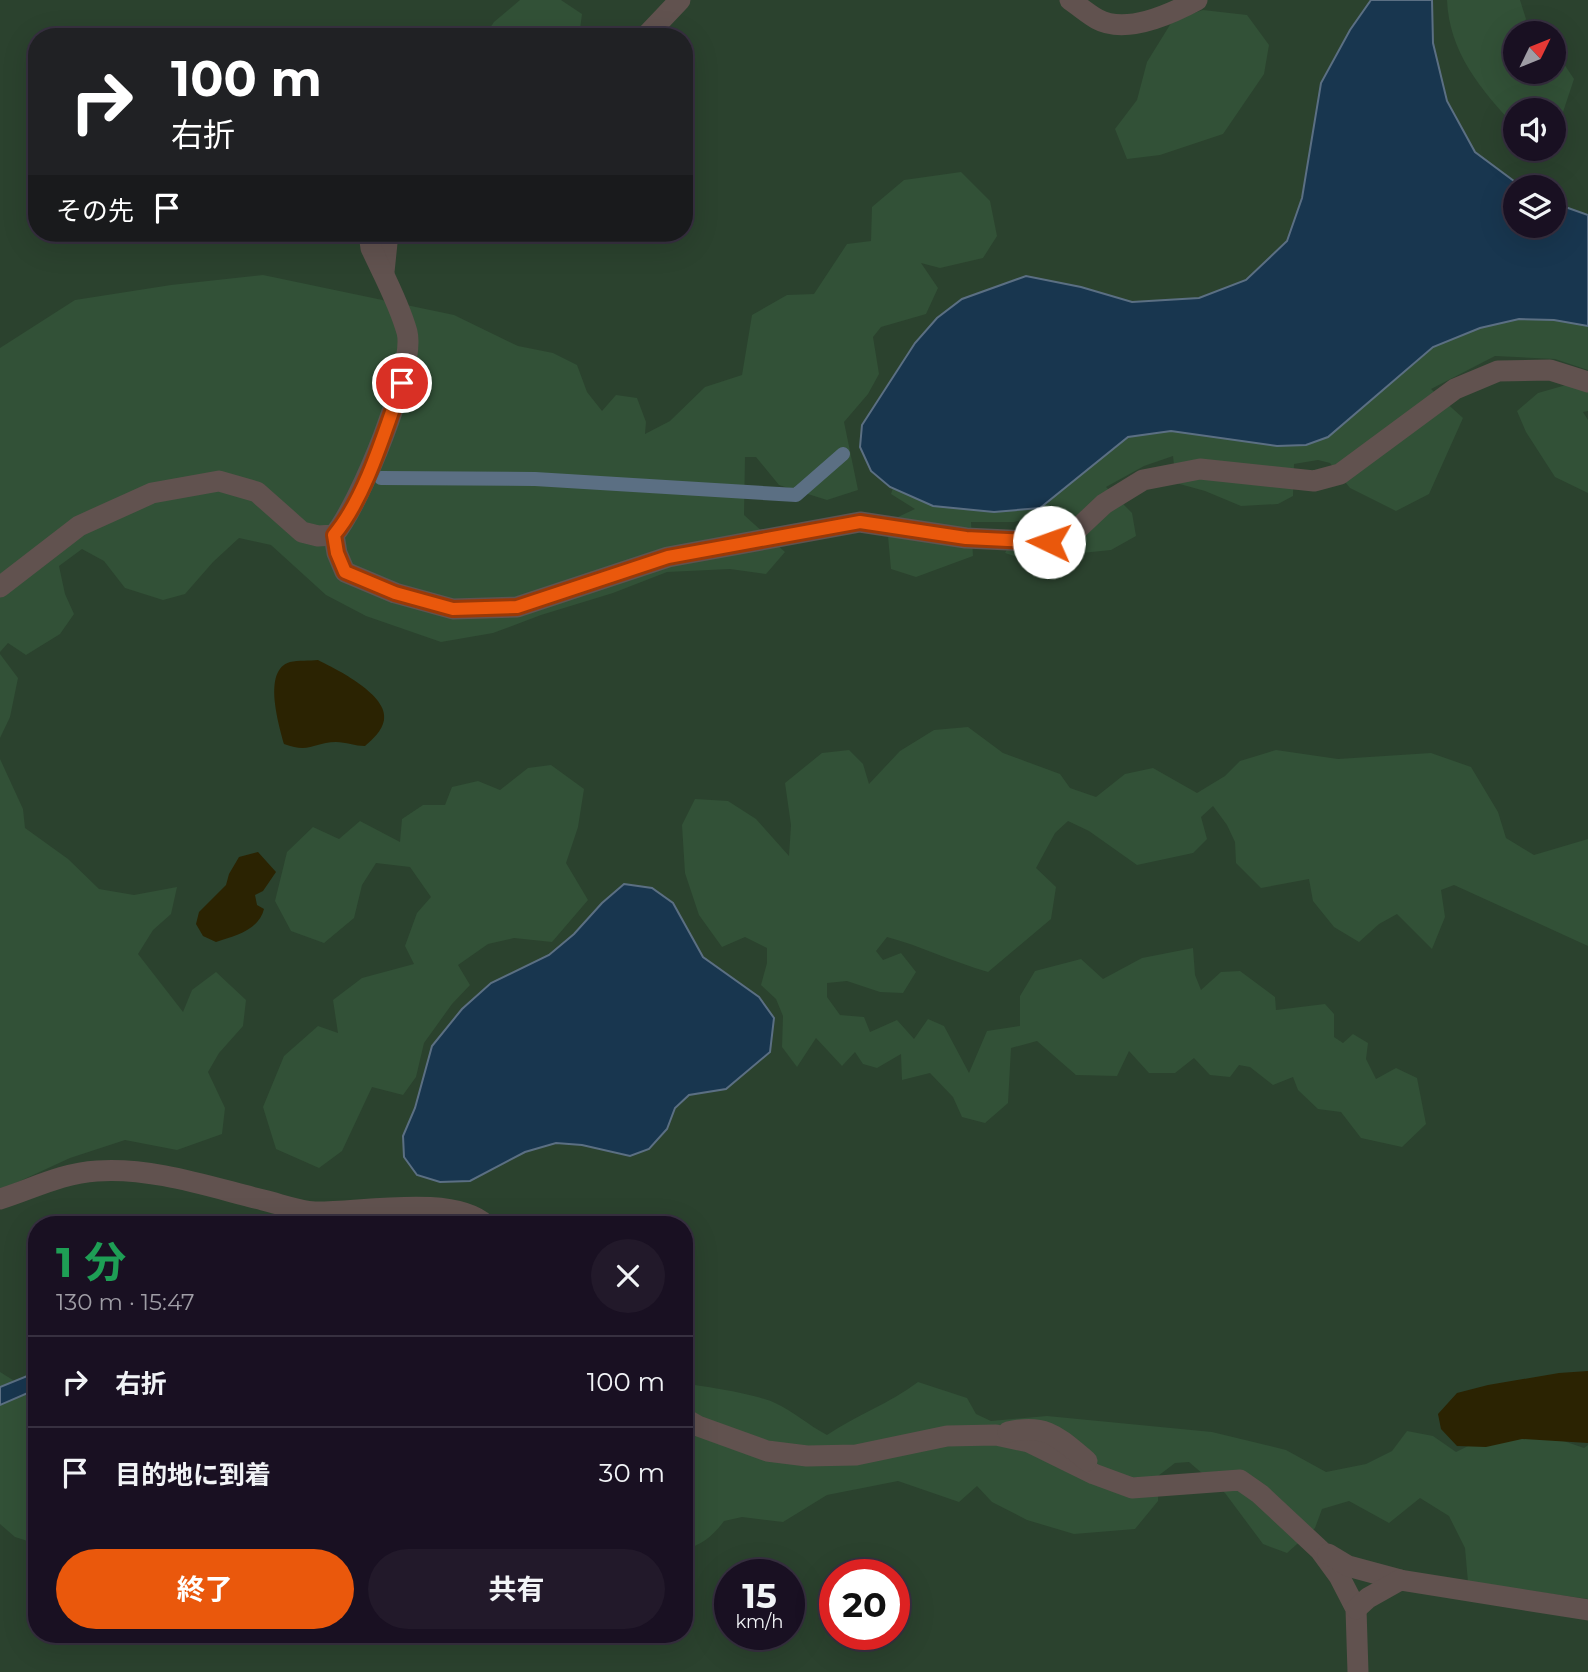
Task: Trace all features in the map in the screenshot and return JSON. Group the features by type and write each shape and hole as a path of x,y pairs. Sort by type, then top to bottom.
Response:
{"lane":[{"path":"654,28 680,0"},
{"path":"1070,0 1100,21 1130,24 1159,18 1197,0"},
{"path":"302,532 318,536 334,535 341,527 366,479 402,383 408,334 370,242"},
{"path":"384,277 387,242"},
{"path":"0,587 79,526 152,493 219,481 257,492 345,572 395,593 453,609 517,607 668,557 860,522 966,538 1049,542 1071,535 1104,504 1143,480 1200,470 1314,481 1340,474 1455,389 1498,371 1550,370 1588,383"},
{"path":"334,535 337,553 345,572"},
{"path":"0,1199 43,1182 96,1171 146,1172 312,1212 456,1209 475,1216"},
{"path":"693,1423 767,1451 807,1456 856,1455 947,1436 996,1435 1029,1442 1132,1488 1240,1480 1260,1494 1320,1550 1339,1576 1356,1609 1358,1672"},
{"path":"1320,1550 1348,1566 1400,1580 1588,1610"},
{"path":"1356,1609 1368,1598 1400,1580"}],"green space":[{"path":"0,0 1588,0 1588,1672 0,1672"},
{"path":"520,0 561,0 582,14 580,28 490,28"},
{"path":"1447,0 1520,0 1525,21 1503,21 1503,84 1566,84 1566,67 1574,79 1566,103 1566,98 1503,98 1503,113 1469,69 1460,53 1449,19"},
{"path":"1203,10 1247,15 1269,45 1264,74 1223,134 1160,155 1127,159 1115,129 1137,100 1147,62 1173,20"},
{"path":"961,172 990,201 997,236 983,258 940,268 921,263 938,288 926,314 881,327 873,337 879,374 868,394 844,422 858,490 827,500 779,485 756,457 745,457 744,515 785,552 766,574 730,569 667,572 493,633 441,642 366,616 326,595 271,545 239,538 185,594 163,600 125,588 104,561 82,549 59,566 65,594 74,614 60,634 26,655 8,643 0,652 0,348 75,300 171,285 263,275 454,315 518,346 553,353 577,365 587,392 602,411 616,395 637,398 646,422 645,434 670,421 705,387 742,375 752,315 787,295 814,294 847,244 871,241 872,207 904,180"},
{"path":"1459,315 1588,318 1588,370 1555,359 1495,356 1431,389 1463,418 1429,494 1396,511 1350,488 1330,463 1318,460 1294,464 1293,496 1278,504 1241,506 1205,491 1176,483 1173,456 1144,466 1106,487 1132,513 1136,536 1111,550 1023,559 1005,553 1015,534 1063,518 1060,510 1014,522 971,522 973,556 916,577 891,569 888,536 898,517 915,509 891,494 895,481 1052,455"},
{"path":"1566,385 1588,385 1588,411 1583,412 1588,420 1588,493 1555,477 1526,432 1517,411 1538,393"},
{"path":"0,654 18,678 10,717 0,738"},
{"path":"968,727 1003,753 1060,774 1070,788 1096,797 1125,774 1153,768 1197,793 1225,776 1240,761 1276,750 1338,759 1431,753 1471,767 1498,812 1506,838 1534,855 1588,839 1588,946 1454,885 1441,890 1445,917 1432,949 1397,914 1379,924 1359,942 1334,927 1313,901 1309,879 1261,888 1236,863 1235,842 1213,806 1201,817 1207,839 1193,853 1137,865 1089,831 1068,821 1055,833 1036,868 1056,887 1051,919 988,972 887,937 876,951 883,960 901,953 916,972 903,993 880,992 847,981 827,983 827,997 840,1015 864,1017 870,1032 897,1020 914,1039 928,1019 944,1026 969,1073 987,1031 1020,1026 1020,996 1035,971 1081,959 1103,979 1142,958 1193,948 1195,975 1201,990 1221,972 1240,971 1275,997 1276,1010 1325,1004 1334,1014 1334,1037 1343,1043 1353,1034 1368,1043 1366,1059 1376,1079 1396,1068 1417,1078 1426,1124 1402,1147 1361,1138 1341,1112 1318,1109 1298,1090 1293,1077 1273,1085 1250,1067 1239,1065 1230,1077 1210,1075 1194,1058 1175,1073 1149,1073 1129,1051 1117,1076 1076,1075 1037,1041 1011,1048 1008,1103 985,1123 962,1117 953,1097 930,1073 902,1080 901,1054 877,1068 863,1064 855,1052 842,1066 816,1038 797,1067 782,1047 783,1016 776,999 761,985 767,963 767,948 745,937 722,947 699,915 685,873 682,825 695,799 728,801 756,819 789,856 791,825 785,783 822,753 849,750 863,764 869,784 900,751 934,730"},
{"path":"0,759 23,809 25,828 68,859 99,889 134,895 177,887 171,914 153,930 138,954 183,1012 192,990 216,972 246,1000 243,1026 219,1053 208,1072 225,1108 222,1134 177,1150 125,1140 70,1158 0,1188"},
{"path":"551,765 584,789 578,827 566,863 588,900 552,942 514,938 488,944 458,965 470,985 452,1004 424,1043 416,1077 403,1095 372,1087 342,1151 319,1168 276,1149 263,1107 284,1056 318,1026 338,1033 333,1000 362,978 414,964 405,946 417,913 431,897 410,867 376,863 362,885 354,918 324,943 291,931 275,901 287,852 313,827 339,839 360,821 400,842 402,819 423,805 445,805 452,787 478,781 500,790 528,768"},
{"path":"0,1372 28,1389 28,1541 15,1537 0,1524"},
{"path":"918,1382 967,1398 976,1414 991,1421 1047,1416 1212,1432 1286,1450 1326,1472 1366,1464 1392,1451 1407,1431 1433,1436 1456,1452 1482,1439 1552,1437 1584,1448 1588,1445 1588,1599 1468,1582 1465,1548 1449,1516 1420,1498 1389,1523 1349,1501 1322,1509 1315,1528 1287,1553 1263,1544 1225,1493 1189,1462 1175,1463 1158,1476 1158,1501 1135,1529 1074,1534 1027,1520 992,1502 977,1486 959,1502 898,1481 827,1495 783,1522 742,1517 724,1521 707,1539 693,1546 693,1385 767,1400 827,1435"}],"sand":[{"path":"318,660 360,684 378,701 383,711 383,724 365,746 329,742 300,748 284,744 275,699 274,686 277,676 281,667 290,662"},
{"path":"258,852 276,872 263,891 255,895 257,905 264,909 261,916 252,927 231,937 216,942 203,936 196,924 199,912 226,885 239,857"},
{"path":"1588,1371 1588,1443 1522,1439 1486,1447 1457,1446 1441,1429 1438,1414 1457,1393 1559,1373"}],"water":[{"path":"1371,0 1432,0 1433,43 1447,101 1475,152 1506,175 1503,175 1503,238 1566,238 1566,207 1588,215 1588,326 1554,320 1519,319 1480,328 1433,347 1328,437 1306,445 1277,446 1171,431 1128,437 1040,508 994,512 933,506 890,487 871,471 860,447 862,425 915,343 937,318 962,299 1026,276 1081,287 1132,302 1199,298 1246,280 1287,241 1302,198 1321,83 1350,30"},
{"path":"624,884 652,888 673,903 703,957 759,997 774,1018 770,1052 726,1089 689,1095 675,1108 667,1129 649,1149 630,1156 582,1145 556,1143 525,1152 470,1181 440,1182 417,1175 404,1157 403,1136 415,1108 432,1046 462,1009 491,983 549,955"},
{"path":"28,1376 28,1393 0,1405 0,1387"}],"waterway":[{"path":"381,478 535,479 796,495 843,454"}],"route":[{"path":"402,383 366,479 341,527 334,535 337,553 345,572 395,593 453,609 517,607 668,557 860,522 966,538 1049,542"}]}
